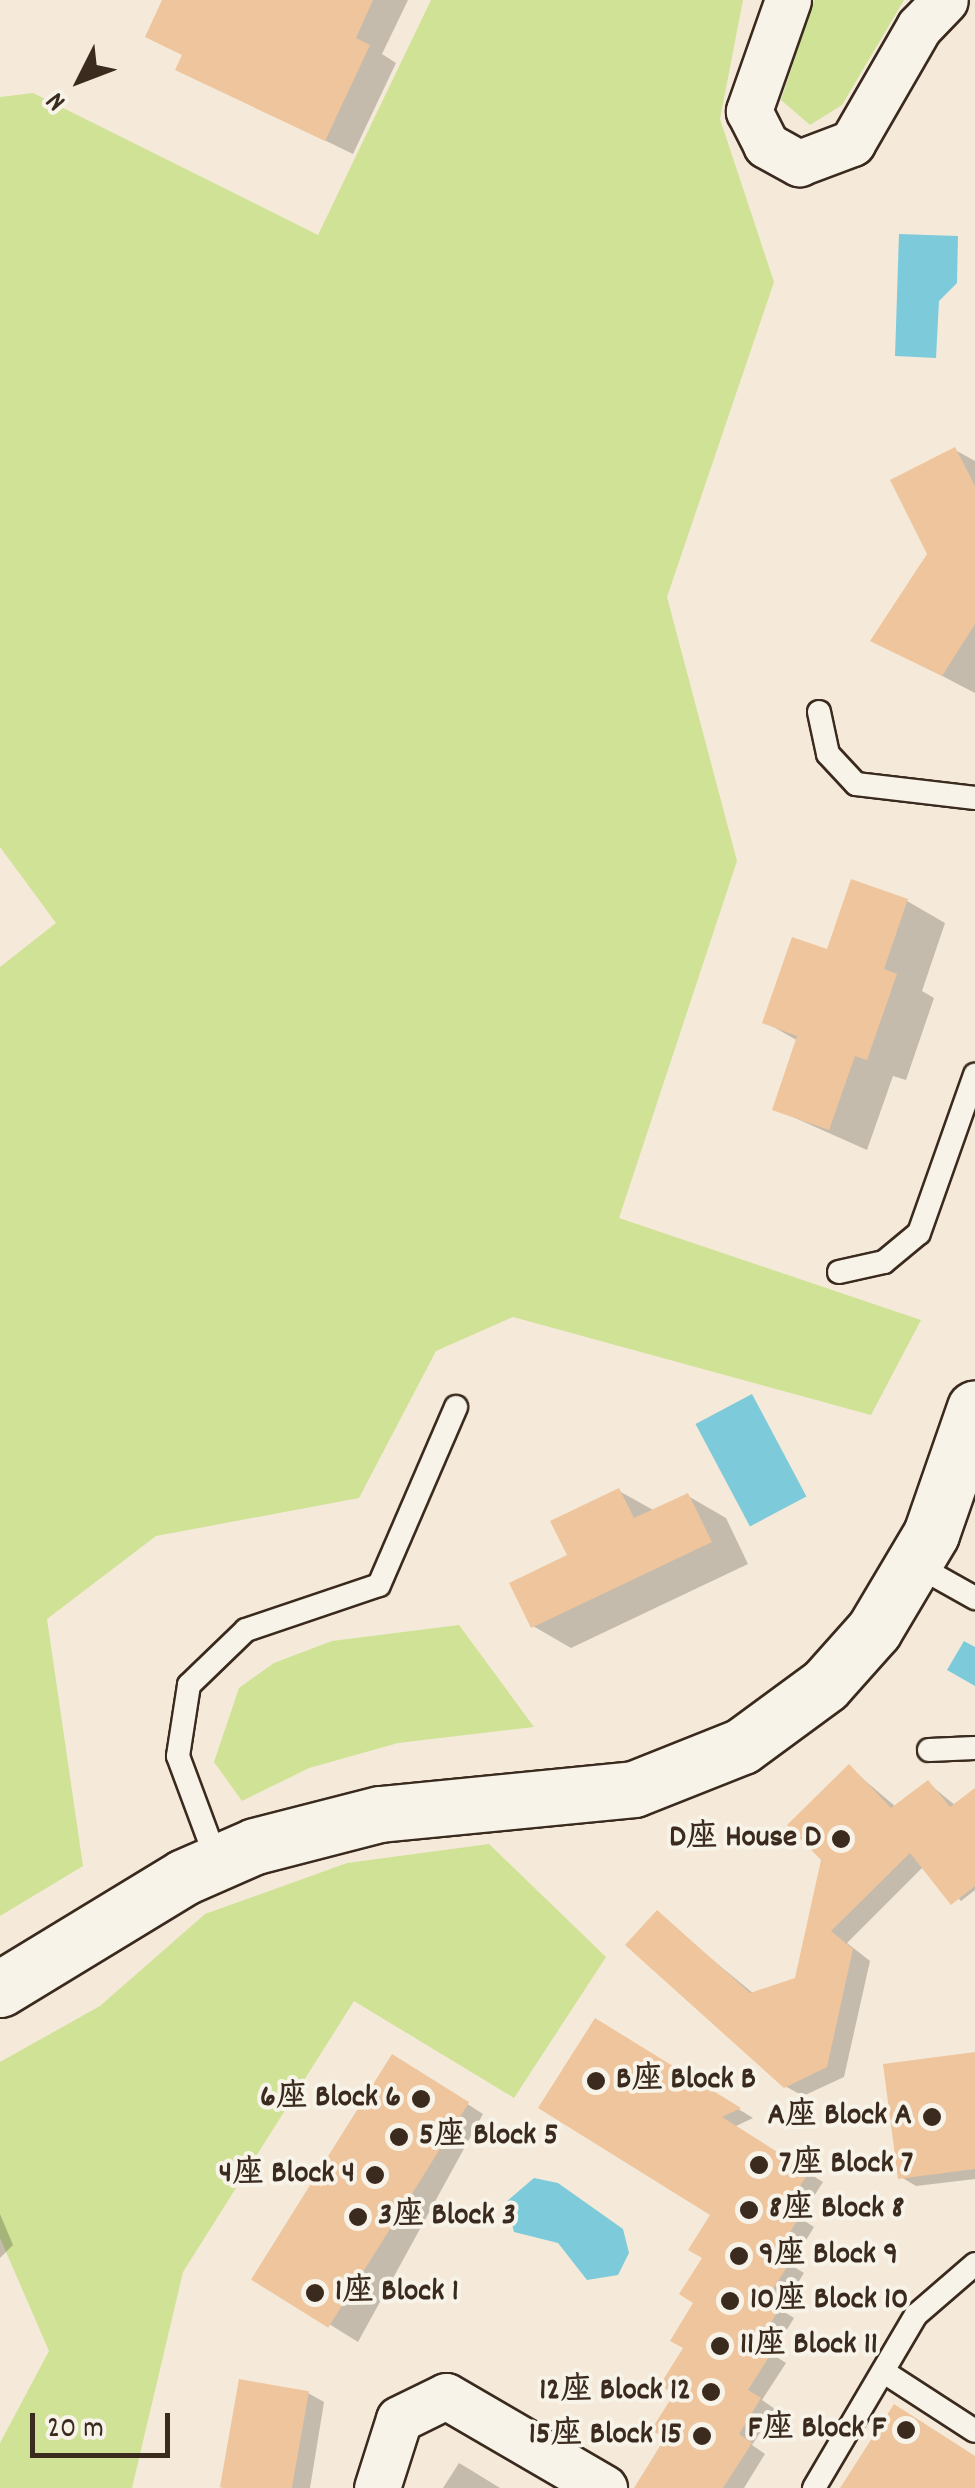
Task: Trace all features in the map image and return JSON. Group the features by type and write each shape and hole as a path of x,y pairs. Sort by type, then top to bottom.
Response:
{"main road":[{"path":"0,1990 217,1861 342,1822 602,1795 704,1766 826,1684 916,1566 975,1408"}],"street":[{"path":"788,0 749,112 766,145 800,162 852,143 919,27 945,0"},
{"path":"377,2488 399,2419 446,2396 604,2488"}],"lane":[{"path":"820,712 828,754 856,784 975,798"},
{"path":"838,1272 884,1262 919,1234 975,1075"},
{"path":"217,1861 178,1756 189,1684 246,1630 379,1584 456,1407"},
{"path":"916,1566 975,1598"},
{"path":"929,1750 975,1748"},
{"path":"814,2488 932,2296 975,2264"},
{"path":"884,2372 975,2431"}],"green space":[{"path":"431,0 743,0 720,119 774,282 667,597 737,861 619,1218 921,1320 871,1415 513,1317 436,1351 359,1498 156,1536 47,1619 83,1866 0,1916 0,967 56,923 0,847 0,97 33,93 318,235"},
{"path":"814,0 904,0 842,105 810,125 781,100"},
{"path":"459,1625 534,1727 398,1743 309,1768 242,1801 214,1762 239,1688 274,1663 332,1641"},
{"path":"489,1844 606,1957 514,2098 354,2001 183,2272 132,2488 0,2488 0,2443 49,2351 0,2238 0,2062 100,2006 205,1914 347,1863"}],"water":[{"path":"899,234 958,236 957,283 939,301 936,358 895,356"},
{"path":"752,1394 806,1496 750,1526 695,1424"},
{"path":"964,1641 975,1647 975,1686 947,1670"},
{"path":"534,2178 558,2183 623,2229 629,2253 618,2275 587,2280 558,2243 514,2232 506,2202"}],"building":[{"path":"162,0 373,0 356,38 370,45 325,141 175,70 182,55 145,37"},
{"path":"955,447 975,486 975,624 942,676 870,641 927,554 890,480"},
{"path":"851,879 908,899 884,969 897,974 867,1060 855,1056 829,1130 772,1110 797,1036 762,1023 792,937 827,949"},
{"path":"619,1488 634,1518 688,1493 712,1542 531,1628 509,1583 567,1555 550,1521"},
{"path":"849,1764 891,1808 928,1780 950,1807 975,1788 975,1886 951,1905 910,1853 831,1931 853,1949 827,2067 784,2088 625,1945 657,1910 750,1993 795,1978 821,1860 787,1825"},
{"path":"595,2018 741,2108 722,2117 809,2172 786,2208 800,2216 777,2254 790,2262 767,2299 780,2308 758,2343 772,2352 748,2390 761,2398 739,2434 752,2443 723,2488 634,2488 665,2438 651,2430 674,2394 660,2385 683,2348 670,2341 693,2303 679,2294 702,2258 688,2250 710,2215 538,2108"},
{"name":"A座 Block A","path":"975,2052 975,2169 898,2179 883,2064"},
{"path":"392,2054 469,2102 328,2328 251,2280"},
{"path":"239,2379 309,2391 292,2488 220,2487"},
{"name":"F座 Block F","path":"894,2404 975,2456 975,2488 840,2488"}],"place":[{"name":"D座 House D","path":"841,1839"},
{"name":"B座 Block B","path":"596,2081"},
{"name":"6座 Block 6","path":"421,2099"},
{"name":"A座 Block A","path":"932,2117"},
{"name":"5座 Block 5","path":"399,2137"},
{"name":"7座 Block 7","path":"759,2165"},
{"name":"4座 Block 4","path":"375,2175"},
{"name":"8座 Block 8","path":"749,2210"},
{"name":"3座 Block 3","path":"358,2217"},
{"name":"9座 Block 9","path":"739,2256"},
{"name":"1座 Block 1","path":"315,2293"},
{"name":"10座 Block 10","path":"730,2301"},
{"name":"11座 Block 11","path":"720,2346"},
{"name":"12座 Block 12","path":"711,2392"},
{"name":"F座 Block F","path":"906,2430"},
{"name":"15座 Block 15","path":"702,2436"}]}
